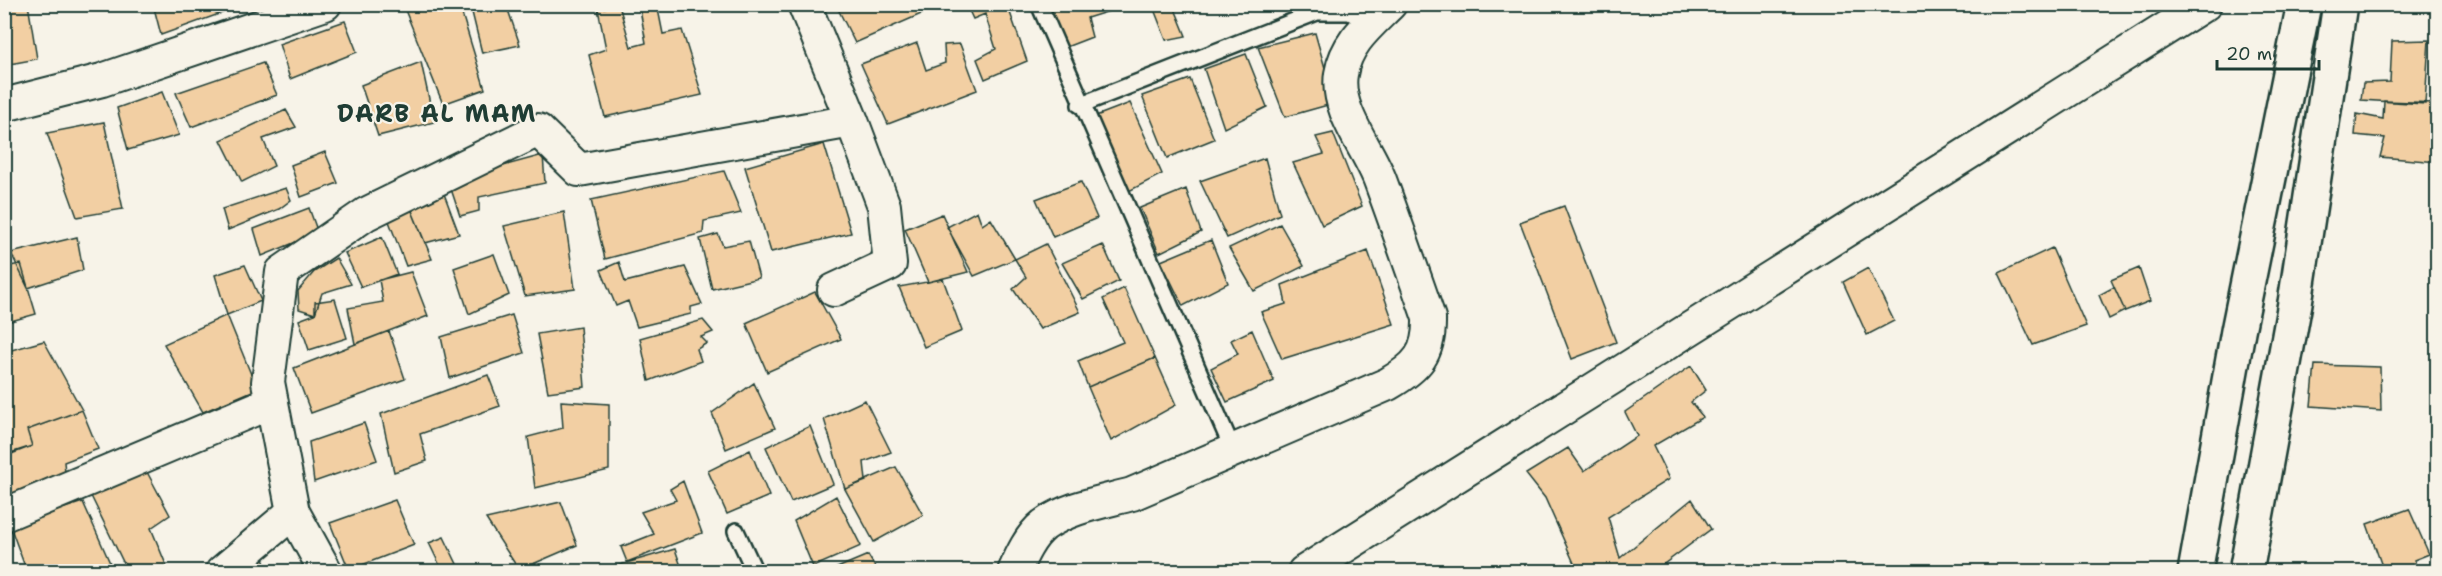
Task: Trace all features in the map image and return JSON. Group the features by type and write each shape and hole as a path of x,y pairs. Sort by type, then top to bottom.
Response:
{"main road":[{"path":"2195,572 2238,331 2304,4"},
{"path":"2246,572 2295,303 2340,4"}],"street":[{"path":"4,105 102,80 325,4"},
{"path":"804,4 884,206 890,264 834,290"},
{"path":"1304,572 2205,4"},
{"path":"1014,572 1034,535 1044,525 1087,506 1131,494 1388,384 1415,366 1424,352 1429,337 1429,318 1383,189 1341,94 1345,58 1356,38 1380,14"},
{"path":"326,572 293,512 268,382 282,272 366,214 538,130 579,170 852,121"},
{"path":"4,515 272,402"},
{"path":"222,572 293,512"}],"lane":[{"path":"1039,4 1080,105 1233,450"},
{"path":"1080,105 1317,12 1380,14"},
{"path":"736,531 755,572"}],"building":[{"path":"4,4 28,4 37,59 4,65"},
{"path":"153,4 243,4 244,5 161,35"},
{"path":"459,4 485,89 443,104 403,5"},
{"path":"470,4 506,4 520,45 482,53"},
{"path":"639,4 657,4 663,34 682,30 702,95 605,117 589,55 606,49 598,9 619,5 631,47 646,43"},
{"path":"837,4 944,4 855,43 836,5"},
{"path":"966,4 1007,4 1027,61 985,79 977,59 996,49 985,14 973,19"},
{"path":"1044,4 1132,4 1087,18 1092,37 1061,49"},
{"path":"1152,4 1173,4 1186,36 1166,40"},
{"path":"345,21 357,52 290,79 279,44"},
{"path":"1315,33 1335,103 1285,117 1258,47"},
{"path":"2429,40 2425,104 2361,100 2363,83 2390,82 2392,41"},
{"path":"917,43 926,70 945,63 944,45 960,44 977,90 888,124 861,64"},
{"path":"1246,54 1267,107 1224,128 1204,69"},
{"path":"421,62 434,122 378,136 361,85"},
{"path":"263,63 277,95 191,127 176,93"},
{"path":"1190,79 1214,139 1167,158 1142,96"},
{"path":"162,92 179,135 128,150 117,108"},
{"path":"2384,101 2438,103 2438,162 2380,157 2385,138 2355,135 2357,114 2383,119"},
{"path":"1130,103 1162,174 1127,192 1096,116"},
{"path":"286,110 296,127 263,139 274,166 242,182 221,140"},
{"path":"104,122 123,209 77,217 47,133"},
{"path":"1333,133 1362,206 1322,225 1293,163 1324,154 1316,137"},
{"path":"824,144 851,233 771,252 745,167"},
{"path":"325,152 338,183 301,197 291,165"},
{"path":"543,155 545,183 479,197 479,211 460,216 450,186 485,171"},
{"path":"1265,158 1280,214 1227,238 1200,181"},
{"path":"724,171 741,213 704,221 703,233 605,259 591,200"},
{"path":"1081,182 1097,218 1053,237 1036,199"},
{"path":"286,188 291,200 279,209 228,230 222,209"},
{"path":"1186,189 1201,232 1159,253 1140,208"},
{"path":"443,191 459,234 425,243 410,206"},
{"path":"410,206 432,259 406,266 387,216"},
{"path":"1564,206 1616,342 1572,359 1520,222"},
{"path":"309,208 318,233 262,256 254,229"},
{"path":"977,211 982,225 991,219 1015,259 974,276 947,227"},
{"path":"564,212 575,289 525,296 504,226"},
{"path":"942,214 968,272 928,282 905,229"},
{"path":"1280,224 1304,266 1254,291 1229,248"},
{"path":"718,234 723,246 749,241 759,278 712,289 700,239"},
{"path":"77,237 83,270 28,288 11,253"},
{"path":"382,237 397,274 361,287 345,253"},
{"path":"1211,240 1228,283 1183,306 1161,261"},
{"path":"1046,244 1080,312 1040,329 1013,289 1026,277 1015,259"},
{"path":"1103,245 1119,281 1083,299 1062,263"},
{"path":"2052,248 2086,326 2033,345 1999,273"},
{"path":"1368,251 1394,324 1282,359 1261,312 1286,304 1282,285"},
{"path":"494,254 509,295 469,314 454,268"},
{"path":"336,258 351,284 322,293 315,314 299,309 298,291 314,272"},
{"path":"619,262 625,282 685,267 702,304 691,307 691,314 637,327 628,301 616,306 601,270"},
{"path":"21,264 36,314 4,323 4,267"},
{"path":"245,265 261,301 227,315 215,275"},
{"path":"1868,268 1894,321 1867,335 1843,282"},
{"path":"2139,268 2150,301 2125,311 2111,280"},
{"path":"411,272 428,316 355,344 348,308 383,302 379,280"},
{"path":"943,279 962,331 924,347 899,287"},
{"path":"2114,287 2125,311 2109,319 2099,295"},
{"path":"1124,288 1155,358 1088,387 1078,361 1123,342 1103,299"},
{"path":"815,292 841,339 767,372 746,323"},
{"path":"335,299 347,338 309,350 299,320 315,314 315,302"},
{"path":"227,315 257,389 203,412 164,344"},
{"path":"512,315 524,353 450,378 441,337"},
{"path":"703,320 713,332 701,337 707,343 697,349 701,361 649,381 640,338"},
{"path":"580,327 585,387 548,392 537,334"},
{"path":"1252,330 1274,381 1227,402 1211,368 1238,354 1231,340"},
{"path":"389,331 405,379 311,413 294,368"},
{"path":"44,341 82,410 27,430 32,446 4,457 4,352"},
{"path":"1155,358 1176,405 1111,441 1088,387"},
{"path":"2315,365 2380,367 2381,411 2311,406"},
{"path":"1691,366 1706,390 1691,402 1703,417 1653,446 1669,479 1608,517 1620,558 1692,499 1711,529 1653,572 1578,572 1545,498 1526,474 1568,448 1584,471 1637,436 1625,412"},
{"path":"488,375 500,406 420,434 427,461 394,472 381,414"},
{"path":"754,383 775,428 726,449 712,413"},
{"path":"865,400 891,452 864,462 866,481 845,489 824,419"},
{"path":"561,401 609,404 609,470 535,488 528,437 563,428"},
{"path":"82,410 98,449 64,462 65,472 8,498 4,490 4,455 32,446 27,430"},
{"path":"364,423 377,460 314,482 309,442"},
{"path":"810,426 833,484 791,502 766,447"},
{"path":"750,450 769,496 727,514 708,471"},
{"path":"896,467 923,515 874,542 845,489"},
{"path":"147,472 170,515 151,528 169,572 128,572 91,496"},
{"path":"683,481 702,533 627,562 621,547 654,534 641,512 676,500 670,489"},
{"path":"836,496 861,546 813,567 794,521"},
{"path":"395,500 414,545 349,570 330,523"},
{"path":"83,502 114,572 27,572 10,526"},
{"path":"561,502 577,545 519,570 486,519"},
{"path":"2409,509 2429,554 2414,560 2418,572 2384,572 2367,524"},
{"path":"444,537 457,564 443,572 429,543"},
{"path":"675,549 683,572 618,572 616,566"},
{"path":"868,555 878,572 830,571"},
{"path":"262,557 269,572 248,572 245,566"}],"district":[{"name":"DARB AL MAM","path":"437,114"}]}
